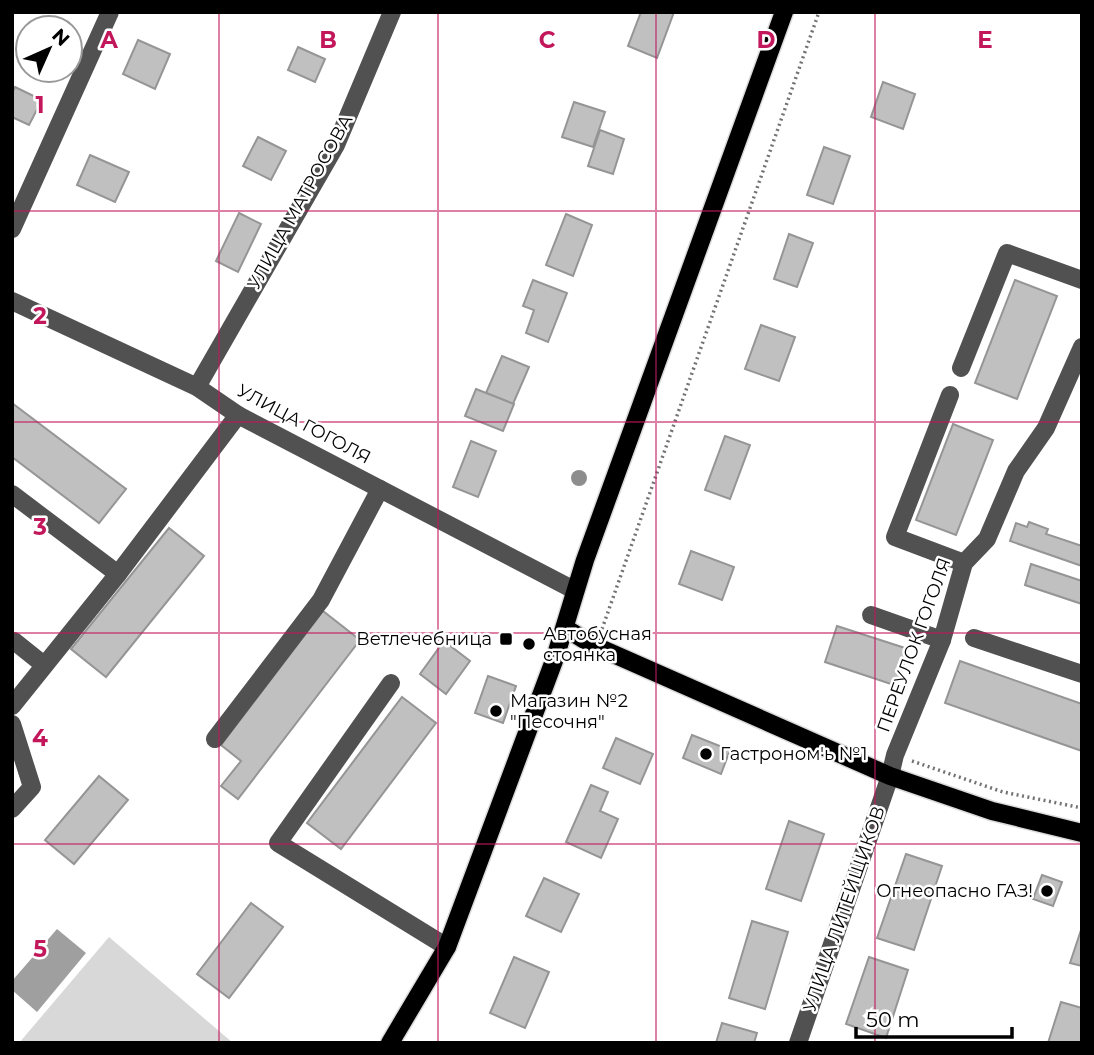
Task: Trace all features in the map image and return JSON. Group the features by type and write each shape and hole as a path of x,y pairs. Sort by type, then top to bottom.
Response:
{"main road":[{"path":"390,1043 447,947 565,628 574,590 784,12"},
{"path":"565,628 593,645 890,776 992,811 1082,832"}],"street":[{"path":"12,229 110,12"},
{"name":"УЛИЦА МАТРОСОВА","path":"197,387 336,145 392,12"},
{"path":"961,368 1007,253 1082,279"},
{"name":"УЛИЦА ГОГОЛЯ","path":"12,301 197,387 238,415 574,590"},
{"name":"ПЕРЕУЛОК ГОГОЛЯ","path":"890,776 895,755 942,640 964,563 987,539 1016,471 1046,428 1080,357"},
{"path":"950,395 895,537 964,563"},
{"path":"12,706 118,574 238,415"},
{"path":"215,738 321,600 380,489"},
{"path":"12,494 118,574"},
{"path":"870,615 942,640"},
{"path":"974,638 1082,674"},
{"path":"14,641 44,665"},
{"path":"391,683 278,843 447,947"},
{"path":"12,724 32,787 12,809"},
{"name":"УЛИЦА ЛИТЕЙЩИКОВ","path":"798,1043 890,776"}],"path":[{"path":"601,632 820,12"},
{"path":"895,755 1003,792 1082,808"}],"shaded area":[{"path":"57,929 86,953 37,1012 12,990 12,981"},
{"path":"109,937 233,1043 19,1043"}],"building":[{"path":"641,12 674,12 657,58 628,46"},
{"path":"138,40 170,54 155,89 123,74"},
{"path":"298,47 325,59 315,82 288,70"},
{"path":"883,82 915,94 903,129 871,117"},
{"path":"15,87 42,100 29,125 12,117 12,93"},
{"path":"574,102 605,112 593,147 562,137"},
{"path":"600,130 624,139 613,174 588,166"},
{"path":"258,137 286,151 271,180 243,166"},
{"path":"824,147 850,156 833,204 807,195"},
{"path":"90,155 129,172 115,202 77,185"},
{"path":"239,213 261,224 238,272 216,261"},
{"path":"566,214 592,225 573,276 546,265"},
{"path":"789,234 813,243 797,287 774,279"},
{"path":"533,280 567,293 548,342 526,333 534,310 523,306"},
{"path":"1015,280 1057,296 1017,399 975,383"},
{"path":"761,325 795,337 779,381 745,369"},
{"path":"502,356 529,367 513,404 486,393"},
{"path":"476,389 514,404 503,431 465,416"},
{"path":"12,403 126,489 99,523 12,457"},
{"path":"953,424 993,440 956,535 916,520"},
{"path":"725,436 750,445 730,499 705,490"},
{"path":"471,441 496,451 478,497 453,487"},
{"path":"1029,522 1048,529 1046,534 1082,546 1082,566 1010,541 1016,523 1027,527"},
{"path":"169,528 204,556 106,677 71,649"},
{"path":"691,551 734,567 722,600 679,584"},
{"path":"1031,564 1082,581 1082,604 1025,585"},
{"path":"323,611 360,640 238,799 221,786 241,761 221,745"},
{"path":"837,626 908,649 897,686 825,662"},
{"path":"444,641 470,661 446,694 420,674"},
{"path":"960,661 1082,704 1082,751 945,703"},
{"path":"488,676 516,686 503,723 475,713"},
{"path":"402,697 436,723 341,849 307,823"},
{"name":"Гастроном'ь №1","path":"692,735 730,750 721,774 683,758"},
{"path":"616,738 653,754 640,784 603,768"},
{"path":"99,776 128,800 74,864 45,840"},
{"path":"591,785 608,792 600,811 618,819 601,858 566,842"},
{"path":"789,821 824,834 801,901 766,889"},
{"path":"906,854 942,866 914,950 877,938"},
{"name":"Огнеопасно ГАЗ!","path":"1042,875 1062,882 1053,906 1033,899"},
{"path":"544,878 579,894 561,932 526,916"},
{"path":"251,903 283,927 229,998 197,974"},
{"path":"752,921 788,932 765,1009 729,998"},
{"path":"1082,927 1082,966 1070,963"},
{"path":"514,957 549,972 525,1028 490,1013"},
{"path":"869,957 908,970 886,1038 846,1024"},
{"path":"1061,1002 1082,1008 1082,1043 1048,1043"},
{"path":"722,1023 757,1033 754,1043 716,1043"}],"place":[{"name":"Ветлечебница","path":"506,639"},
{"name":"Автобусная стоянка","path":"529,644"},
{"name":"Магазин №2 \"Песочня\"","path":"496,711"},
{"name":"Гастроном'ь №1","path":"706,754"},
{"name":"Огнеопасно ГАЗ!","path":"1047,891"}]}
